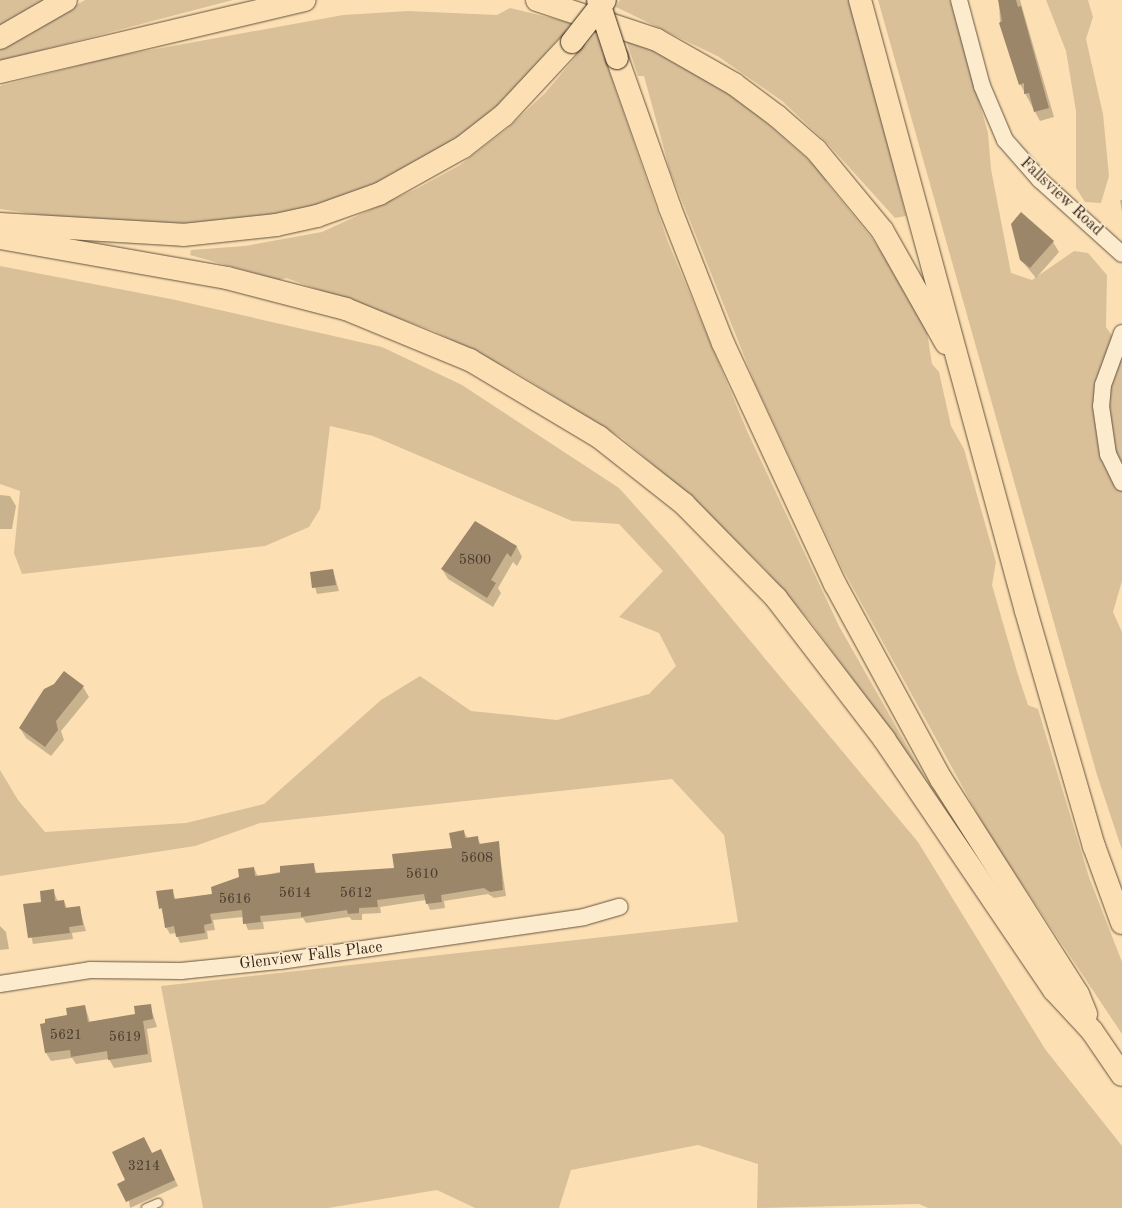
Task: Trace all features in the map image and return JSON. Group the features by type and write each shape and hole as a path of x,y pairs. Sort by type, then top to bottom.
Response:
{"highway":[{"path":"0,38 66,0"},
{"path":"0,72 305,0"},
{"path":"537,0 657,40 734,84 777,116 816,150 882,230 956,364"},
{"path":"598,0 617,58 720,336 835,584 941,778 1078,994 1092,1030"},
{"path":"0,224 183,235 269,226 317,216 379,194 464,147 512,107 572,42 605,0"},
{"path":"860,0 945,304 956,364 1094,846 1122,923"},
{"path":"0,238 227,278 346,309 470,360 599,437 684,504 776,598 884,739 1054,990 1092,1030 1122,1075"}],"street":[{"name":"Fallsview Road","path":"959,0 982,86 1005,140 1040,180 1122,254"},
{"path":"1122,333 1103,385 1101,406 1108,454 1122,483"},
{"name":"Glenview Falls Place","path":"0,984 90,970 181,971 280,961 584,917 620,907"}],"lane":[{"path":"146,1208 158,1203"}],"shaded area":[{"path":"0,0 47,0 0,29"},
{"path":"85,0 233,0 0,61 0,49"},
{"path":"620,0 851,0 906,216 895,218 828,144 782,101 719,57 616,7"},
{"path":"878,0 950,0 988,133 991,169 1011,273 1032,280 1074,251 1088,253 1107,275 1106,327 1122,350 1122,581 1113,612 1122,632 1122,850 1097,775"},
{"path":"1046,0 1088,0 1093,17 1086,39 1103,114 1109,176 1101,203 1085,202 1076,188 1076,111 1066,51"},
{"path":"510,8 572,23 496,110 456,142 378,185 306,209 200,225 69,219 0,209 0,86 112,57 343,15 408,11 497,15"},
{"path":"596,33 668,242 748,433 839,626 927,781 810,621 764,568 695,500 622,438 517,373 434,331 286,278 279,280 190,255 191,250 245,246 322,232 418,188 460,165 507,129 545,93"},
{"path":"625,37 696,72 744,103 827,176 826,182 871,237 903,284 927,332 932,364 939,372 951,426 964,449 996,562 992,585 1018,675 1028,705 1038,709 1089,877 1122,962 1122,1034 988,833 842,568 755,383 670,171 644,76 638,76"},
{"path":"0,266 171,299 382,347 462,385 619,488 672,547 918,842 1045,1049 1122,1146 1122,1208 928,1208 919,1204 757,1208 758,1164 698,1145 571,1170 559,1208 475,1208 437,1190 328,1208 203,1208 161,986 738,922 724,835 672,779 260,823 195,846 0,876 0,770 18,800 45,832 186,823 264,804 381,700 420,676 471,711 557,720 649,694 676,666 659,633 619,617 663,571 619,524 572,521 373,436 330,426 320,509 309,527 265,546 22,574 14,553 20,491 0,484"}],"building":[{"path":"998,0 1016,0 1018,7 1021,6 1049,108 1034,112 1029,93 1024,94 1024,83 1019,85 999,23 1002,21"},
{"path":"1021,212 1054,241 1030,268 1020,260 1011,224"},
{"path":"475,521 517,546 511,557 507,553 491,580 496,583 487,598 441,569"},
{"path":"333,569 336,585 312,588 310,572"},
{"path":"64,671 84,686 56,721 58,730 45,747 19,728 44,689 54,684"},
{"path":"464,830 465,838 478,836 479,844 499,841 503,890 490,892 484,888 441,895 442,902 426,904 424,894 377,900 378,907 359,908 359,913 348,914 347,910 301,917 301,912 260,916 261,922 243,924 242,910 210,914 212,923 204,925 205,933 176,937 174,926 165,928 162,908 159,909 156,891 173,889 174,899 212,894 211,887 239,877 238,869 254,867 255,876 280,873 280,866 314,863 315,873 394,868 392,854 452,848 449,833"},
{"path":"54,889 55,901 64,900 65,908 80,906 83,925 69,927 70,933 28,938 23,904 41,902 40,891"},
{"path":"151,1004 153,1019 143,1021 148,1054 108,1060 107,1051 71,1057 70,1050 45,1053 40,1024 45,1023 45,1019 67,1015 66,1008 85,1005 88,1022 135,1014 134,1006"},
{"path":"144,1137 152,1153 161,1149 175,1180 126,1202 117,1184 125,1180 112,1152"}]}
